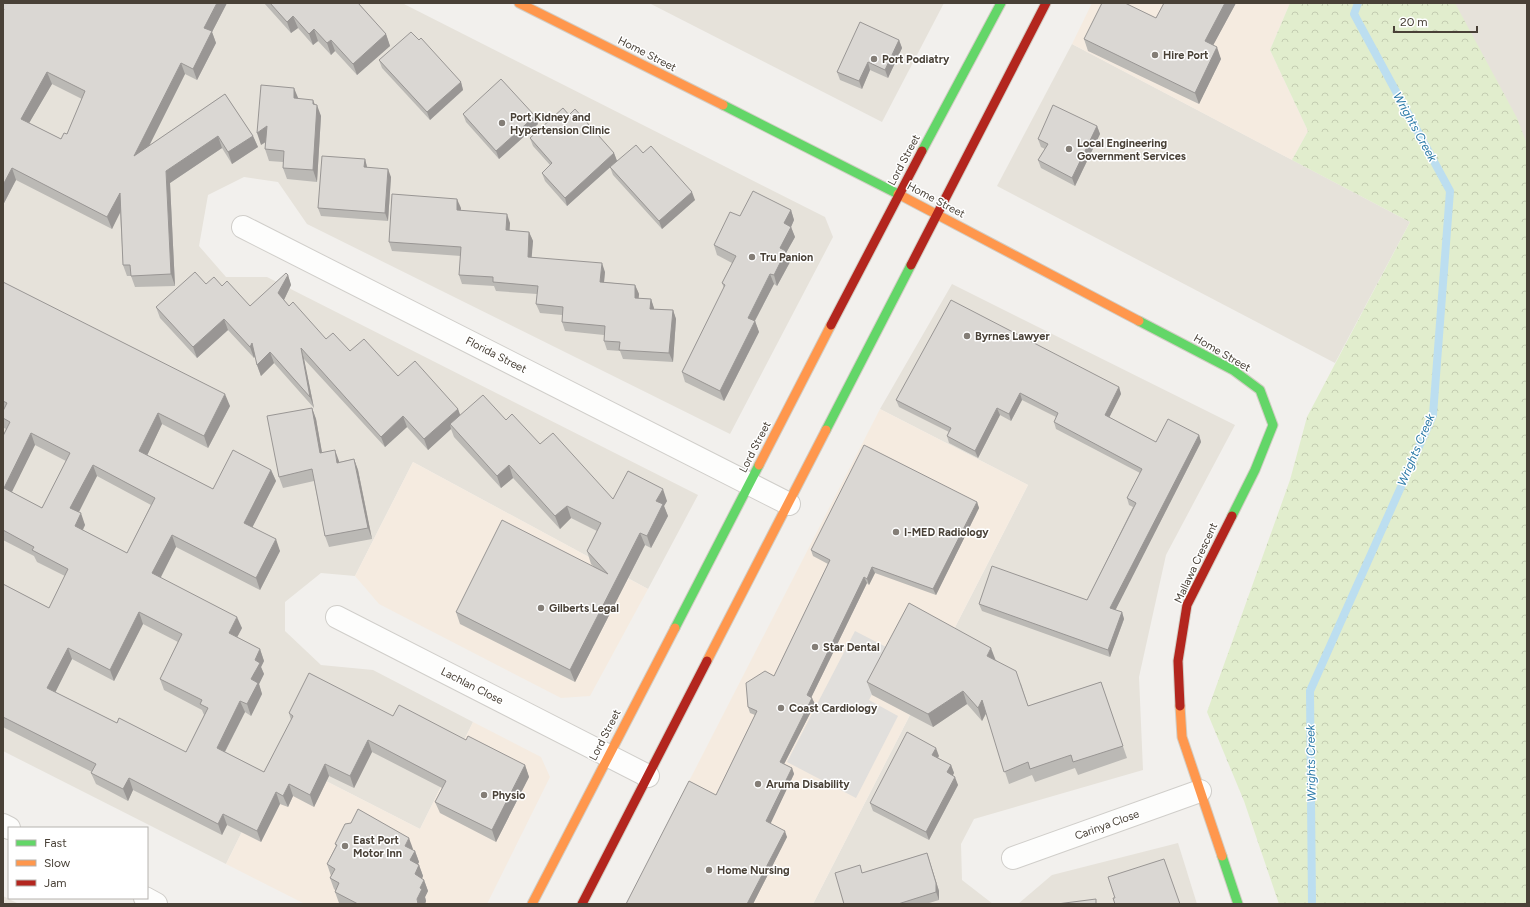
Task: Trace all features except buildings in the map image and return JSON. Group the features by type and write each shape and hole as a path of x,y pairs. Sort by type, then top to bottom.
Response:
{"main road":[{"name":"Home Street","path":"519,3 937,213 1233,370 1260,390 1273,425"},
{"name":"Lord Street","path":"532,904 899,194 1001,3"},
{"path":"582,904 1046,3"},
{"name":"Mallawa Crescent","path":"1238,904 1182,737 1178,661 1188,605 1255,470 1273,425"}],"street":[{"name":"Florida Street","path":"243,227 789,504"},
{"name":"Lachlan Close","path":"337,617 648,776"},
{"name":"Carinya Close","path":"1013,858 1200,792"},
{"path":"146,899 156,904"}],"shaded area":[{"path":"3,3 402,3 825,217 833,237 730,434 307,224 278,182 244,177 208,195 199,246 226,277 267,277 698,495 648,589 413,462 355,576 321,573 285,602 285,631 321,665 373,670 473,722 420,829 279,757 226,864 3,751"},
{"path":"649,3 944,3 882,122"},
{"path":"1092,3 1290,3 1270,50 1308,131 1292,160 1072,44"},
{"path":"1451,3 1527,3 1527,168"},
{"path":"1072,44 1410,222 1335,363 997,186"},
{"path":"952,284 1235,425 1166,555 1139,677 1143,770 974,819 961,844 962,880 993,904 813,904 1028,485 880,409"},
{"path":"880,409 1028,485 813,904 626,904"},
{"path":"413,462 648,589 590,696 561,698 379,604 355,576"},
{"path":"855,631 894,651 869,700 898,716 856,798 787,762"},
{"name":"East Port Motor Inn","path":"473,722 541,757 550,777 487,904 305,904 226,864 279,757 420,829"},
{"path":"1178,843 1197,904 1018,904 1052,875"},
{"path":"3,896 19,904 3,904"}],"green space":[{"path":"1290,3 1455,3 1517,118 1527,144 1527,904 1279,904 1244,801 1207,712 1290,480 1307,417 1410,222 1292,160 1308,131 1270,50"}],"waterway":[{"name":"Wrights Creek","path":"1312,904 1310,691 1433,415 1450,191 1354,14 1358,3"}],"traffic: fast":[{"path":"922,151 1001,3"},
{"path":"723,105 898,194"},
{"path":"826,430 911,265"},
{"path":"1139,321 1233,370 1260,390 1273,425 1255,470 1232,516"},
{"path":"675,628 759,465"},
{"path":"1222,856 1238,904"}],"traffic: slow":[{"path":"519,3 723,105"},
{"path":"898,194 1139,321"},
{"path":"759,465 831,325"},
{"path":"707,661 826,430"},
{"path":"532,904 675,628"},
{"path":"1180,706 1182,737 1222,856"}],"traffic: jam":[{"path":"911,265 1046,3"},
{"path":"831,325 922,151"},
{"path":"1180,706 1178,661 1187,605 1232,516"},
{"path":"582,904 707,661"}],"place":[{"name":"Hire Port","path":"1155,55"},
{"name":"Port Podiatry","path":"874,59"},
{"name":"Port Kidney and Hypertension Clinic","path":"502,123"},
{"name":"Local Engineering Government Services","path":"1069,149"},
{"name":"Tru Panion","path":"752,257"},
{"name":"Byrnes Lawyer","path":"967,336"},
{"name":"I-MED Radiology","path":"896,532"},
{"name":"Gilberts Legal","path":"541,608"},
{"name":"Star Dental","path":"815,647"},
{"name":"Coast Cardiology","path":"781,708"},
{"name":"Aruma Disability","path":"758,784"},
{"name":"Physio","path":"484,795"},
{"name":"East Port Motor Inn","path":"345,846"},
{"name":"Home Nursing","path":"709,870"}]}
